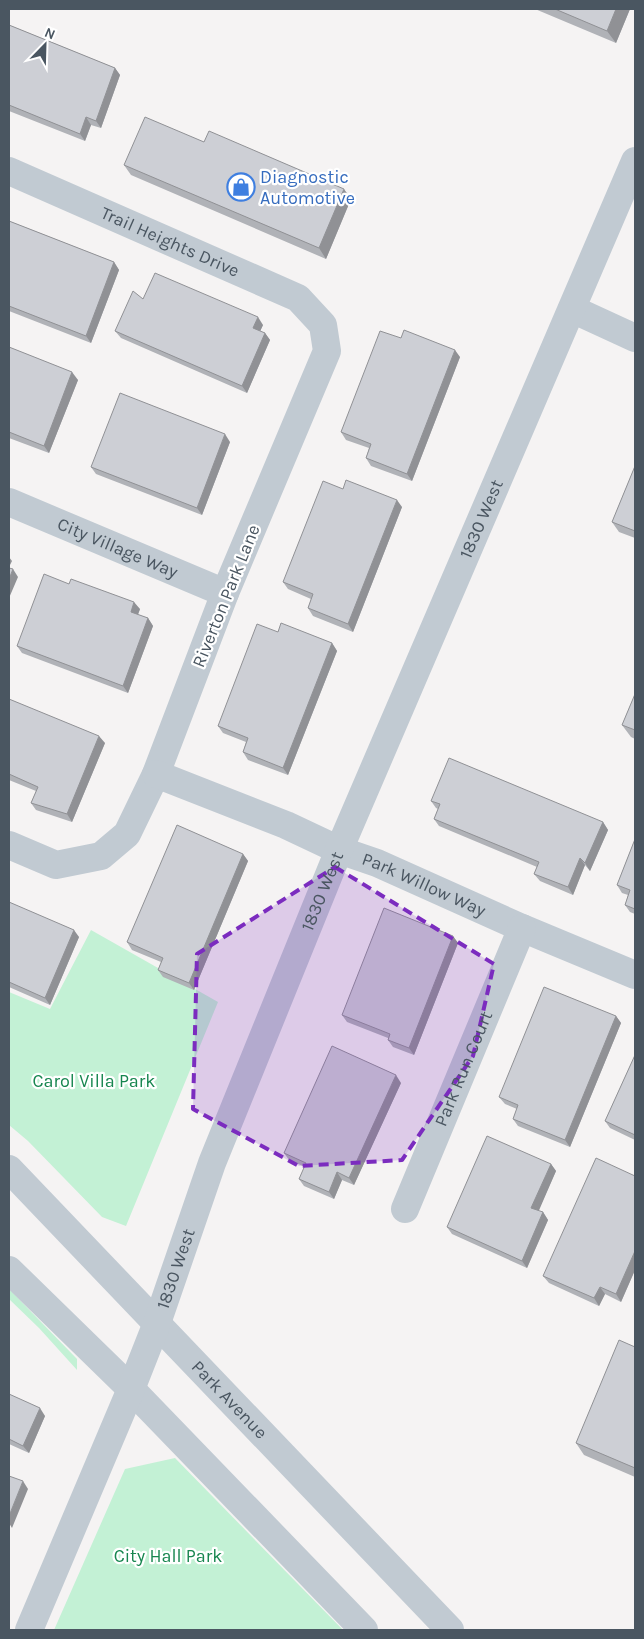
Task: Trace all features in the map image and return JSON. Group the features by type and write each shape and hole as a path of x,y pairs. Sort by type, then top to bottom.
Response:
{"street":[{"name":"1830 West","path":"28,1630 131,1389 157,1323 212,1163 339,850 635,161"},
{"name":"Trail Heights Drive","path":"9,171 298,298 323,325"},
{"path":"572,309 635,338"},
{"name":"Riverton Park Lane","path":"9,845 56,865 101,856 127,834 156,774 225,593 327,351 323,325"},
{"name":"City Village Way","path":"9,502 225,593"},
{"name":"Park Willow Way","path":"156,774 286,825 339,850 390,869 522,928 635,974"},
{"name":"Park Run Court","path":"405,1209 522,928"},
{"name":"Park Avenue","path":"9,1169 450,1630"},
{"path":"9,1270 131,1389 364,1630"}],"highlighted area":[{"path":"335,867 494,964 473,1056 402,1160 299,1166 193,1109 197,954"}],"green space":[{"name":"Carol Villa Park","path":"91,930 218,1002 126,1226 102,1217 28,1141 9,1125 9,992 50,1009"},
{"path":"9,1289 77,1359 77,1370 39,1328 9,1299"},
{"name":"City Hall Park","path":"175,1458 343,1630 54,1630 125,1469"}],"building":[{"path":"555,9 616,9 607,31"},
{"path":"9,25 115,68 96,121 86,117 80,134 9,105"},
{"name":"Diagnostic Automotive","path":"145,117 204,142 209,131 344,189 319,248 124,165"},
{"path":"9,221 114,262 86,336 9,306"},
{"path":"155,273 258,317 253,328 265,333 242,386 115,331 133,291 143,299"},
{"path":"404,330 455,350 407,474 366,458 371,444 341,432 380,331 401,338"},
{"path":"9,347 72,372 44,446 9,432"},
{"path":"120,393 225,434 197,508 91,467"},
{"path":"635,466 635,531 612,522"},
{"path":"346,480 397,500 348,624 308,608 313,594 283,582 323,481 343,489"},
{"path":"9,568 13,569 9,579"},
{"path":"44,574 69,584 71,579 134,602 131,612 148,618 123,686 17,646"},
{"path":"281,623 332,643 283,768 243,752 248,738 218,726 257,624 278,632"},
{"path":"635,694 635,730 622,725"},
{"path":"9,699 99,736 67,814 31,803 38,787 9,774"},
{"path":"449,758 603,822 585,863 580,858 568,887 534,874 539,862 434,819 440,804 431,801"},
{"path":"177,825 243,854 189,983 158,970 163,958 127,942"},
{"path":"635,839 635,909 625,905 630,890 617,885"},
{"path":"9,902 74,930 45,998 9,982"},
{"path":"384,908 453,936 409,1048 388,1040 390,1034 342,1015"},
{"path":"544,987 616,1016 565,1140 513,1119 518,1105 499,1097"},
{"path":"332,1046 396,1075 349,1178 337,1172 329,1192 299,1179 306,1163 284,1153"},
{"path":"635,1055 635,1135 605,1121"},
{"path":"487,1136 551,1164 531,1208 543,1212 522,1261 447,1227"},
{"path":"596,1158 635,1176 635,1251 616,1294 600,1287 594,1298 543,1276"},
{"path":"619,1340 635,1347 635,1468 576,1443"},
{"path":"9,1394 40,1408 23,1446 9,1439"},
{"path":"9,1476 23,1481 9,1516"}],"place":[{"name":"Diagnostic Automotive","path":"241,187"}]}
